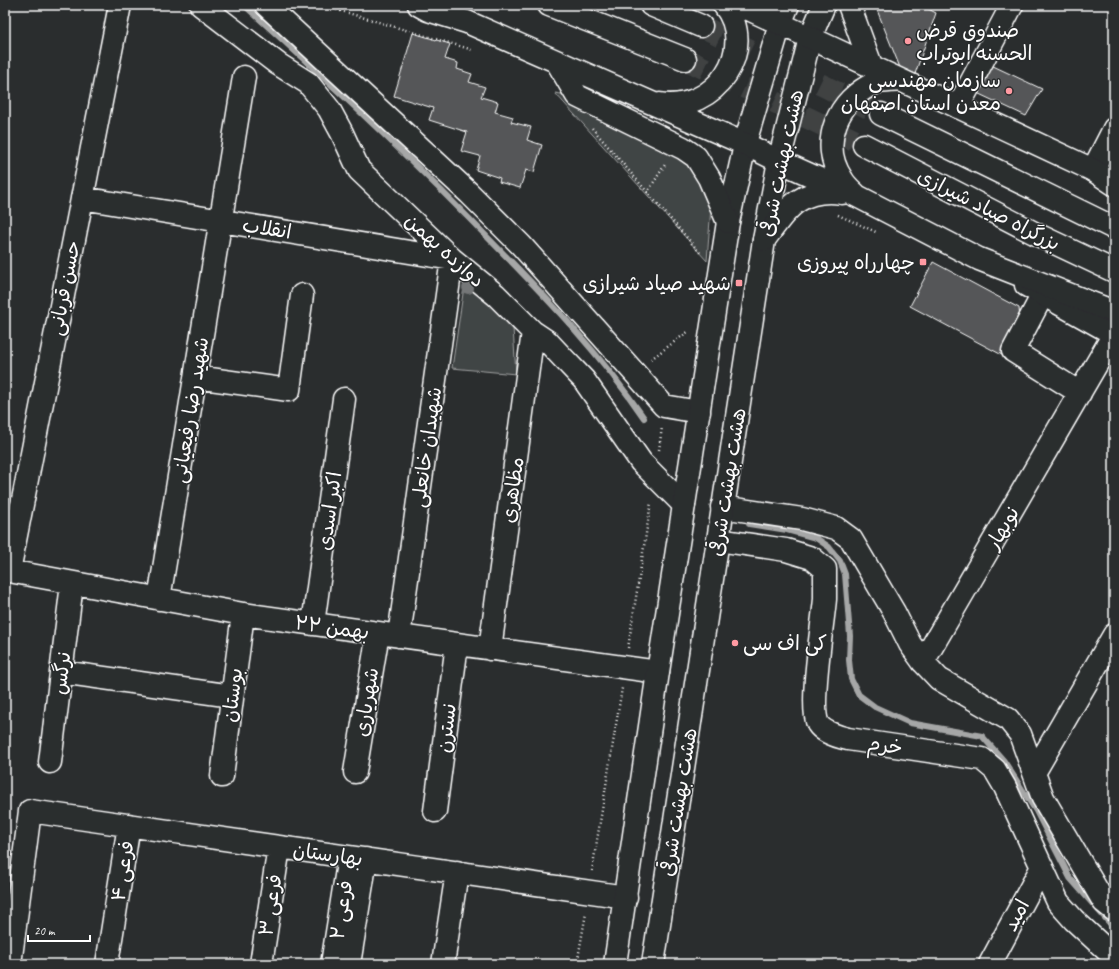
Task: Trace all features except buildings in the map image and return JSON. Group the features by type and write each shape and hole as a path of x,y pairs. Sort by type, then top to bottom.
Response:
{"main road":[{"name":"حسن قربانی","path":"9,571 120,5"},
{"name":"دوازده بهمن","path":"201,5 278,64 308,83 329,109 359,170 452,259 496,295 533,332 548,342 584,380 641,462 684,505"},
{"path":"266,5 469,193 516,240 664,406 699,412"},
{"path":"549,5 686,59"},
{"path":"651,5 701,26"},
{"path":"649,102 671,106 693,102 712,91 726,75 734,54 736,32 729,10 724,5"},
{"path":"740,5 784,15 810,38 871,65 1114,181"},
{"name":"هشت بهشت شرقی","path":"653,964 764,240 779,161 810,38 824,5"},
{"path":"849,5 871,65"},
{"path":"958,107 1012,5"},
{"path":"421,7 467,22 745,144 857,196 979,259 1114,334"},
{"name":"هشت بهشت شرقی","path":"615,964 658,672 728,222 745,144 784,15"},
{"path":"557,62 577,96 683,148 696,157 710,178 728,222"},
{"name":"شهید رضا رفیعیانی","path":"159,599 244,76"},
{"path":"857,196 841,179 833,157 832,134 840,112 856,94 877,83 900,80"},
{"name":"بزرگراه صیاد شیرازی","path":"881,114 1114,228"},
{"path":"1093,170 1114,128"},
{"name":"بزرگراه صیاد شیرازی","path":"864,145 1040,236 1114,271"},
{"path":"1093,170 1114,184"},
{"path":"764,240 781,217 807,195 829,191 857,196"},
{"name":"انقلاب","path":"82,198 452,259"},
{"name":"شهیدان خانعلی","path":"399,636 452,259"},
{"path":"979,259 1114,312"},
{"path":"1043,294 1013,351 1080,393"},
{"path":"196,377 289,390 302,295"},
{"name":"مظاهری","path":"490,649 533,332"},
{"name":"نوبهار","path":"923,662 1114,334"},
{"name":"اکبر اسدی","path":"313,624 344,399"},
{"path":"722,507 802,519 836,528 851,539 894,612 910,644 923,662 939,679 1008,719 1020,734 1044,798 1104,902 1114,910"},
{"name":"خرم","path":"718,540 786,550 812,558 825,568 824,599 815,697 816,714 819,725 848,740 982,759 995,770 1005,787 1058,902 1074,920 1114,957"},
{"name":"۲۲ بهمن","path":"9,571 72,584 243,614 658,672"},
{"name":"نرگس","path":"50,762 72,584"},
{"name":"بوستان","path":"222,776 243,614"},
{"name":"شهریاری","path":"355,772 378,633"},
{"path":"1034,773 1114,635"},
{"name":"نسترن","path":"435,811 457,644"},
{"path":"61,672 232,696"},
{"name":"بهارستان","path":"10,964 30,811 626,897"},
{"name":"فرعی ۴","path":"107,964 129,825"},
{"name":"فرعی ۳","path":"261,964 279,846"},
{"name":"فرعی ۲","path":"332,964 358,858"},
{"name":"فرعی ۲","path":"349,964 358,858"},
{"name":"امید","path":"990,964 1042,867"},
{"path":"443,964 457,872"}],"path":[{"path":"321,5 481,52"},
{"path":"590,126 702,256 703,249"},
{"path":"647,193 669,159"},
{"path":"830,214 843,217 879,233"},
{"path":"634,371 691,329"}],"shaded area":[{"path":"555,93 567,95 689,160 711,206 707,261"},
{"path":"465,280 513,328 516,374 452,368"}],"waterway":[{"path":"244,5 372,123 516,266 592,350 644,418"},
{"path":"749,524 787,530 816,538 829,547 840,561 845,574 850,636 849,660 851,679 859,695 875,707 910,723 982,736 1004,761 1036,811 1070,878 1114,928"}],"tunnel":[{"path":"701,26 881,114"},
{"path":"685,59 864,145"}],"place":[{"name":"صندوق قرض الحسنه ابوتراب","path":"908,41"},
{"name":"سازمان مهندسی معدن استان اصفهان","path":"1009,91"},
{"name":"چهارراه پیروزی","path":"923,262"},
{"name":"شهید صیاد شیرازی","path":"739,283"},
{"name":"کی اف سی","path":"735,643"}]}
